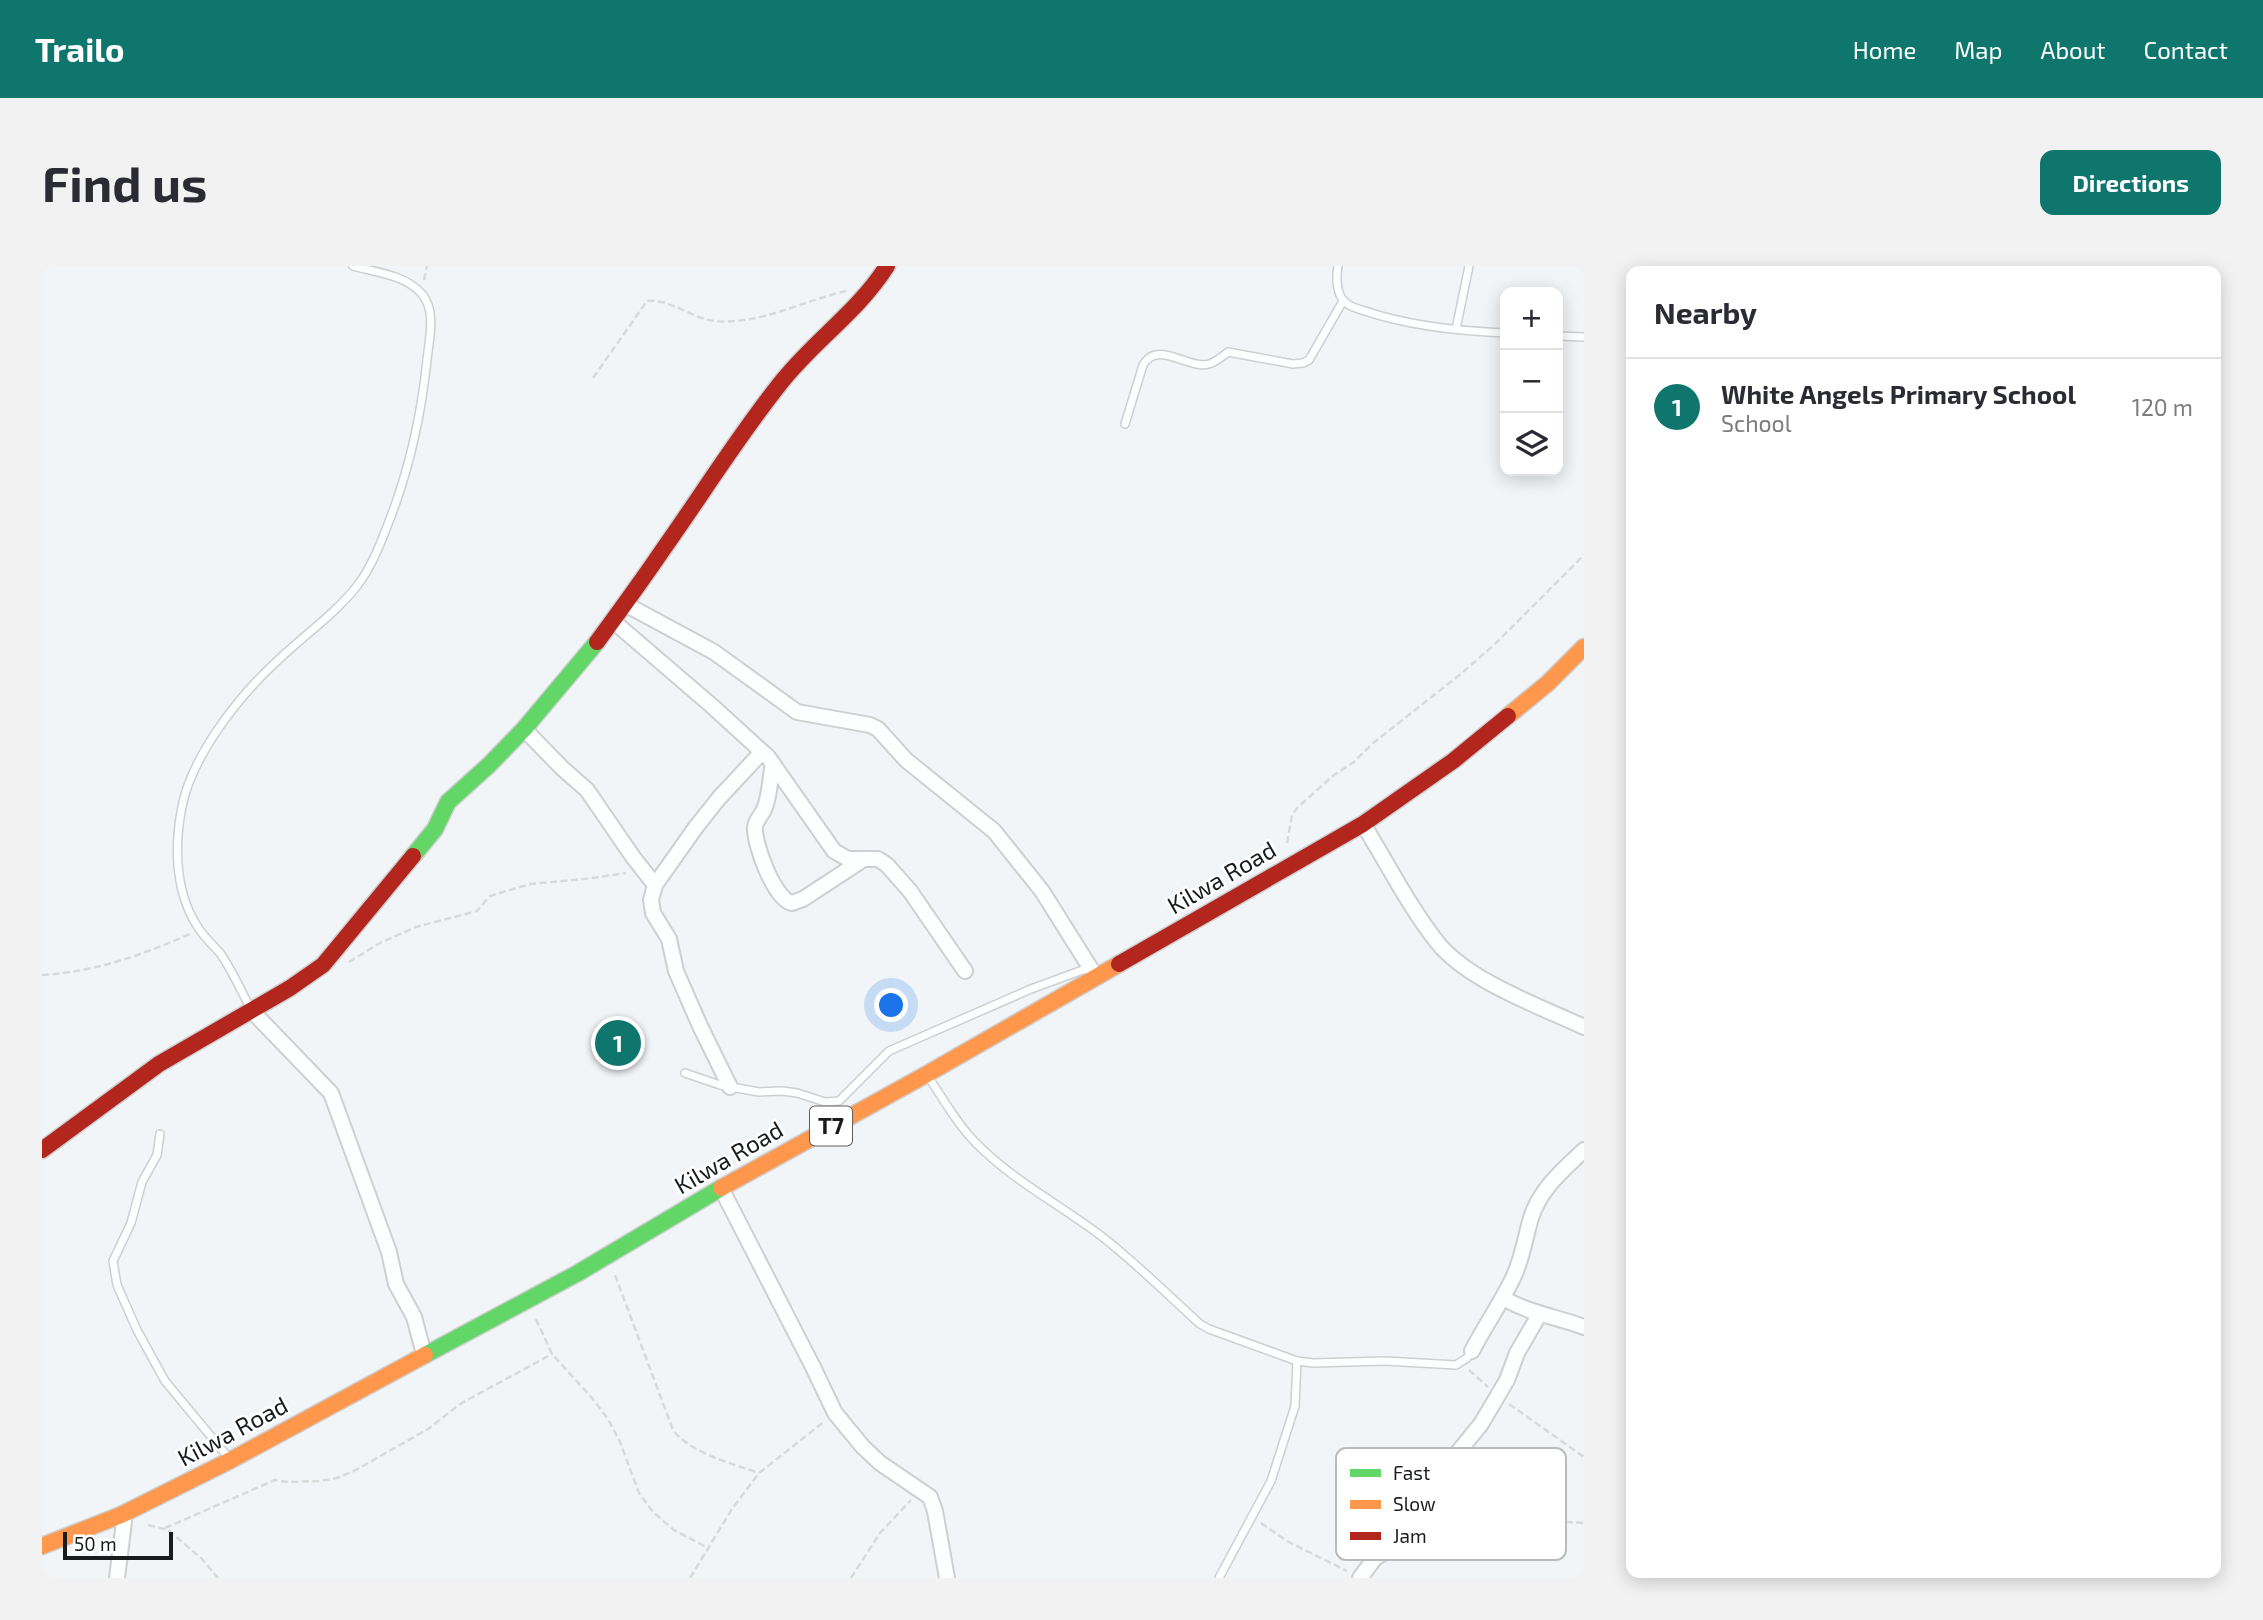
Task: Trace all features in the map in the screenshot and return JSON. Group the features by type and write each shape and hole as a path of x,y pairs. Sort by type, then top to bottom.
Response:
{"main road":[{"path":"42,1150 159,1064 252,1011 323,965 436,829 448,802 524,729 589,653 755,415 789,372 837,326 876,283 887,266"},
{"name":"Kilwa Road","path":"42,1546 122,1518 528,1300 721,1188 927,1074 1094,972 1363,824 1453,761 1548,683 1584,647"}],"street":[{"path":"625,604 714,652 797,712 870,725 878,729 906,760 994,831 1042,891 1094,972"},
{"path":"612,621 762,752 834,851 848,859 878,859 887,865 910,891 965,971"},
{"path":"524,729 587,790 655,885"},
{"path":"730,1087 676,971 669,939 653,913 651,900 655,885 719,798 762,752"},
{"path":"773,764 765,811 755,827 757,848 784,900 792,903 803,899 864,859"},
{"path":"1363,824 1438,943 1490,983 1584,1027"},
{"path":"252,1011 331,1093 389,1252 396,1284 414,1317 424,1354"},
{"path":"1472,1351 1484,1325 1514,1278 1531,1218 1539,1200 1554,1179 1584,1150"},
{"path":"721,1188 842,1425 871,1455 930,1497 947,1578"},
{"path":"1503,1298 1539,1315 1584,1326"},
{"path":"1462,1448 1481,1424 1498,1396 1517,1353 1539,1315"},
{"path":"117,1578 122,1518"},
{"path":"1360,1577 1373,1560"}],"lane":[{"path":"252,1011 220,954 200,930 183,898 178,839 181,809 200,757 245,692 276,661 332,614 358,584 371,564 384,535 406,476 414,446 431,326 427,303 421,293 405,281 353,266"},
{"path":"1338,266 1337,281 1342,301 1348,305 1379,316 1436,327 1500,333"},
{"path":"1456,329 1469,266"},
{"path":"1125,424 1143,365 1149,357 1160,354 1208,365 1230,352 1293,364 1303,363 1309,360 1342,301"},
{"path":"1563,335 1584,337"},
{"path":"685,1073 730,1087 759,1092 797,1093 825,1102 839,1101 889,1051 1031,989 1094,972"},
{"path":"927,1074 956,1119 991,1157 1103,1237 1200,1324 1224,1336 1297,1361 1385,1361 1449,1365 1462,1363 1472,1351"},
{"path":"160,1134 157,1155 142,1182 131,1223 113,1261 117,1285 137,1330 165,1381 231,1460"},
{"path":"1219,1578 1271,1481 1295,1406 1297,1361"}],"path":[{"path":"593,378 647,301 659,301 702,318 739,321 876,283"},
{"path":"1292,863 1287,842 1292,815 1298,807 1462,673 1584,555"},
{"path":"345,963 416,927 477,911 490,896 530,884 584,880 643,870"},
{"path":"42,975 83,971 114,963 148,953 200,930"},
{"path":"607,1256 673,1430 687,1444 724,1462 759,1473"},
{"path":"528,1300 552,1354 608,1419 620,1442 639,1493 653,1512 674,1530 708,1548"},
{"path":"165,1528 275,1480 320,1481 354,1471 428,1429 460,1404 552,1354"},
{"path":"1462,1363 1498,1396 1584,1457"},
{"path":"690,1578 732,1509 759,1473 835,1413"},
{"path":"851,1578 880,1533 920,1490"},
{"path":"1252,1517 1297,1546 1360,1577"},
{"path":"122,1518 165,1528 201,1558 218,1578"},
{"path":"1566,1522 1584,1523"}],"traffic: fast":[{"path":"413,856 435,829 448,802 524,729 597,642"},
{"path":"425,1355 578,1273 721,1188"}],"traffic: slow":[{"path":"1508,716 1548,683 1584,647"},
{"path":"721,1188 1119,964"},
{"path":"42,1546 121,1515 231,1460 425,1355"}],"traffic: jam":[{"path":"597,642 779,385 863,298 887,266"},
{"path":"1119,964 1363,824 1453,761 1508,716"},
{"path":"42,1150 159,1064 290,988 323,965 413,856"}],"place":[{"name":"White Angels Primary School","path":"618,1043"}]}
